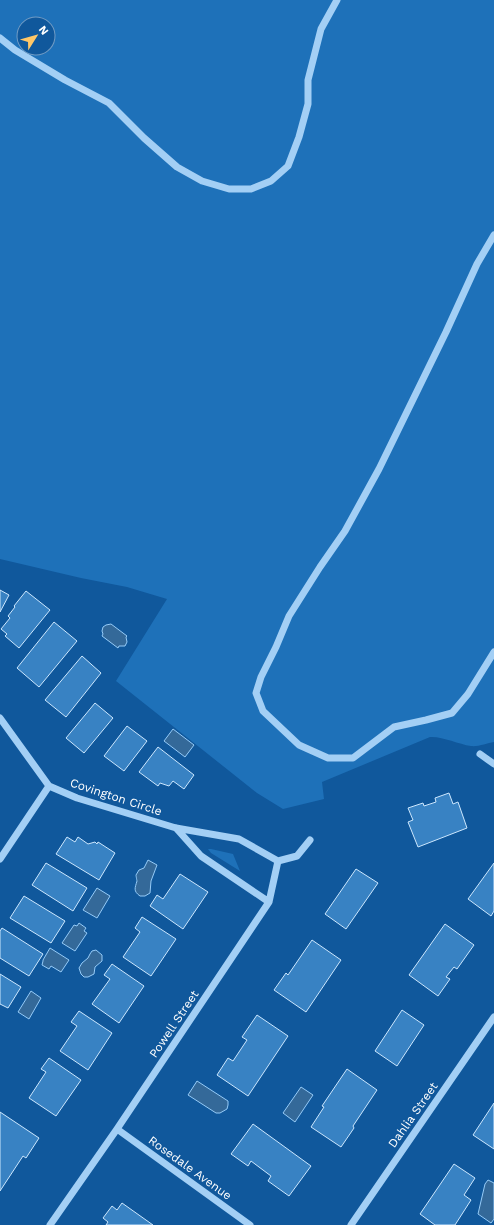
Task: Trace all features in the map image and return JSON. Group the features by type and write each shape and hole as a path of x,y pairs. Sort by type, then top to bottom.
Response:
{"street":[{"path":"0,38 15,50 109,104 177,167 202,180 229,189 251,189 271,181 288,166 299,137 308,104 308,80 321,29 337,0"},
{"path":"494,235 477,264 439,347 346,531 289,616 261,677 256,693 263,711 299,745 328,758 353,758 394,727 426,720 452,712 468,694 494,652"},
{"path":"0,718 49,786 0,859"},
{"path":"480,754 494,764"},
{"name":"Covington Circle","path":"49,786 77,798 176,828 239,839 278,861"},
{"path":"176,828 201,856 269,902"},
{"path":"278,861 297,856 310,840"},
{"name":"Powell Street","path":"50,1225 269,902 278,861"},
{"name":"Dahlia Street","path":"351,1225 494,1017"},
{"name":"Rosedale Avenue","path":"117,1128 250,1225"}],"shaded area":[{"path":"0,0 494,0 494,742 471,746 430,737 322,782 324,799 283,809 257,793 116,681 167,599 127,587 0,559"},
{"path":"111,624 127,636 125,646 119,646 118,648 102,636 103,627"},
{"path":"173,729 194,745 185,757 164,741"},
{"path":"208,849 233,854 240,871 211,853"},
{"path":"148,860 157,865 151,881 150,893 145,896 140,896 136,893 135,889 137,881 136,875 139,870 144,868"},
{"path":"97,888 110,896 97,918 83,910"},
{"path":"79,923 86,928 84,931 87,933 75,951 62,943 74,925 77,926"},
{"path":"50,948 69,960 61,972 51,966 49,969 42,965 43,960"},
{"path":"96,950 102,955 102,961 95,967 94,974 84,977 79,968 92,951"},
{"path":"31,991 41,998 29,1019 18,1012"},
{"path":"197,1081 228,1101 227,1109 220,1113 216,1113 188,1095"},
{"path":"301,1087 313,1095 295,1122 283,1113"},
{"path":"488,1180 494,1183 494,1219 491,1223 478,1214 485,1184"}],"building":[{"path":"0,590 9,595 0,612"},
{"path":"26,591 50,610 19,648 5,636 7,634 1,629 10,618 8,616 15,607 14,606"},
{"path":"54,622 77,641 39,687 17,668"},
{"path":"82,656 101,673 66,717 45,700"},
{"path":"95,703 113,718 84,753 66,738"},
{"path":"127,726 147,741 124,771 104,756"},
{"path":"158,747 194,775 184,789 173,781 169,786 160,783 158,786 139,772"},
{"path":"449,793 453,804 458,802 467,828 418,847 408,822 413,820 408,808 423,803 424,806 436,802 435,798"},
{"path":"67,837 75,842 78,837 88,844 95,842 97,844 98,842 115,853 99,880 56,854"},
{"path":"46,863 87,888 73,911 32,885"},
{"path":"494,863 494,911 491,916 468,899"},
{"path":"356,869 378,883 346,929 325,914"},
{"path":"180,874 208,892 183,929 150,906 157,895 163,899"},
{"path":"24,896 65,921 51,943 10,918"},
{"path":"142,917 176,939 151,976 123,957 140,932 135,928"},
{"path":"445,924 474,945 457,969 454,967 446,977 450,979 438,996 409,975"},
{"path":"2,928 43,954 29,976 0,958 0,931"},
{"path":"312,940 341,960 306,1012 274,990 286,973 288,975"},
{"path":"112,964 144,986 119,1023 92,1004 110,979 104,975"},
{"path":"0,974 21,987 8,1008 0,1004"},
{"path":"402,1010 424,1025 397,1066 375,1051"},
{"path":"79,1011 112,1033 88,1070 60,1051 77,1026 71,1022"},
{"path":"257,1015 288,1036 248,1096 217,1075 228,1058 233,1061 247,1040 242,1037"},
{"path":"49,1058 81,1080 56,1116 29,1098 46,1072 41,1069"},
{"path":"347,1069 377,1090 341,1147 311,1127 324,1107 322,1106"},
{"path":"494,1103 494,1149 473,1135"},
{"path":"0,1112 39,1138 26,1158 23,1156 0,1191"},
{"path":"253,1124 311,1166 289,1196 268,1181 271,1176 251,1161 248,1166 231,1154"},
{"path":"454,1164 475,1178 464,1195 471,1200 455,1225 435,1225 420,1214"},
{"path":"122,1203 153,1225 106,1225 108,1222 103,1218 112,1206 117,1210"}]}
